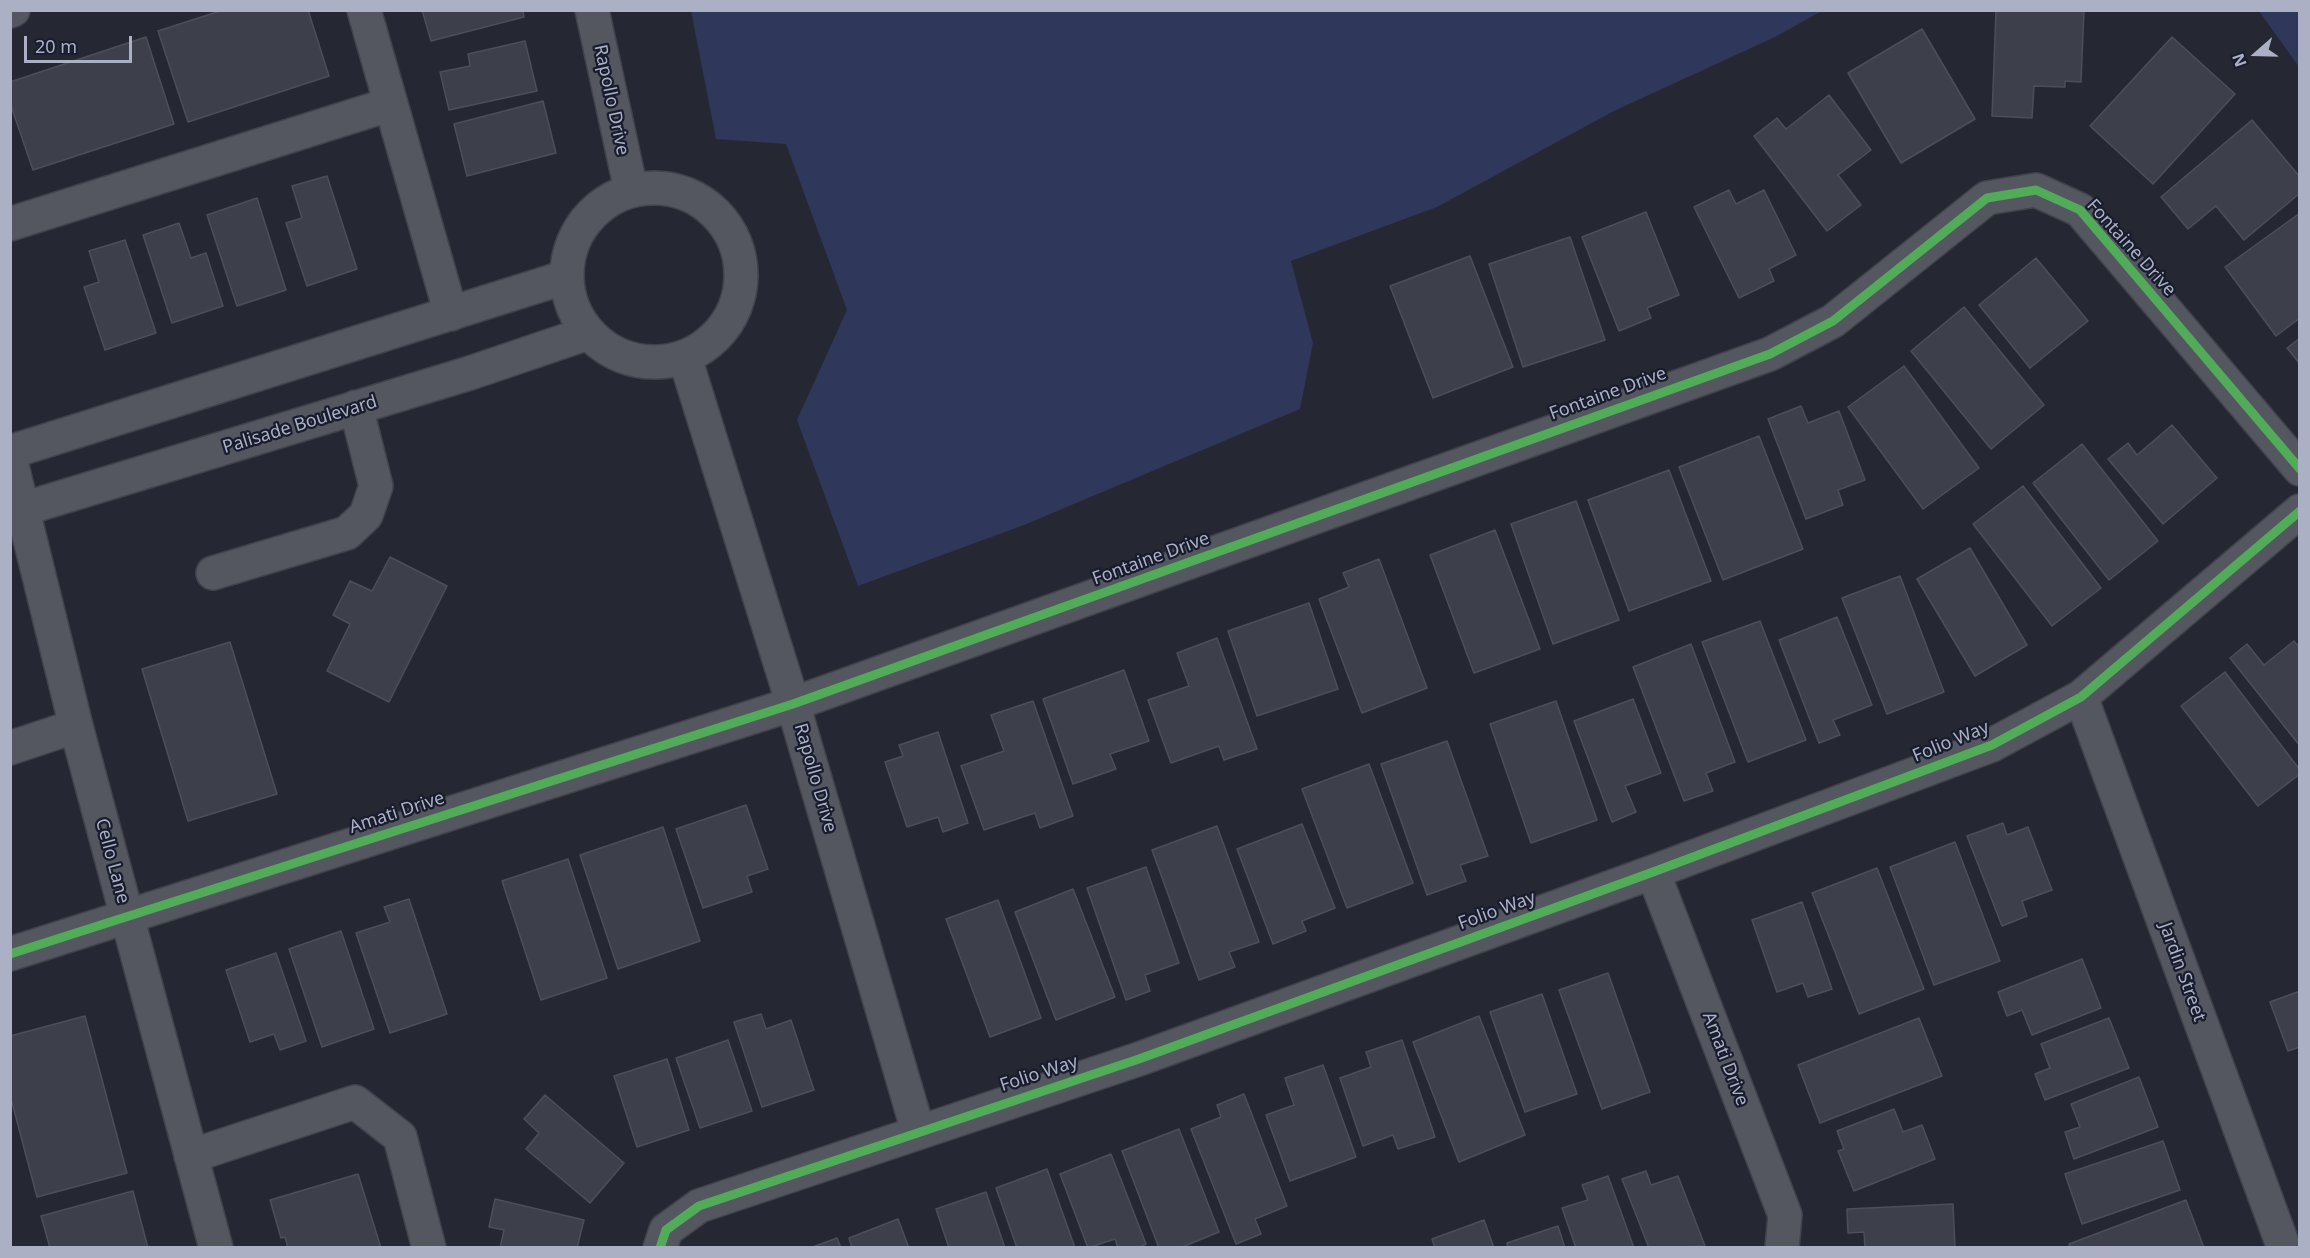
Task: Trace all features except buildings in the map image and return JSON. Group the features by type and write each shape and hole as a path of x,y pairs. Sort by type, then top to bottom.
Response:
{"street":[{"path":"364,10 451,314"},
{"name":"Rapollo Drive","path":"592,10 631,190"},
{"path":"10,224 391,104"},
{"path":"669,188 704,202 730,230 742,267 738,305 718,338 685,358 650,364 616,355 588,333 572,307 566,277 573,239 596,208 631,190 669,188"},
{"name":"Fontaine Drive","path":"794,704 1770,354 1833,321 1987,198 2036,190 2080,210 2300,469"},
{"path":"10,452 566,277"},
{"name":"Palisade Boulevard","path":"17,511 588,333"},
{"name":"Rapollo Drive","path":"685,358 794,704 918,1131"},
{"path":"213,573 347,532 366,515 376,486 356,407"},
{"name":"Cello Lane","path":"10,458 17,511 216,1248"},
{"name":"Folio Way","path":"660,1248 666,1230 699,1206 1139,1059 1653,872 1992,745 2080,698 2300,511"},
{"name":"Jardin Street","path":"2080,698 2284,1248"},
{"name":"Amati Drive","path":"10,954 794,704"},
{"path":"10,748 76,726"},
{"name":"Amati Drive","path":"1653,872 1785,1215 1782,1248"},
{"path":"191,1156 355,1102 400,1137 429,1248"}],"water":[{"path":"691,10 1822,11 1775,37 1614,111 1437,207 1291,261 1313,343 1300,409 1024,525 858,586 797,420 847,310 786,144 716,139"},
{"path":"2259,11 2299,11 2299,67"}],"cycle path":[{"path":"10,954 793,704 1770,354 1833,321 1987,198 2036,190 2080,210 2300,469"},
{"path":"660,1248 666,1230 699,1206 1139,1059 1653,872 1992,745 2081,697 2300,511"}]}
